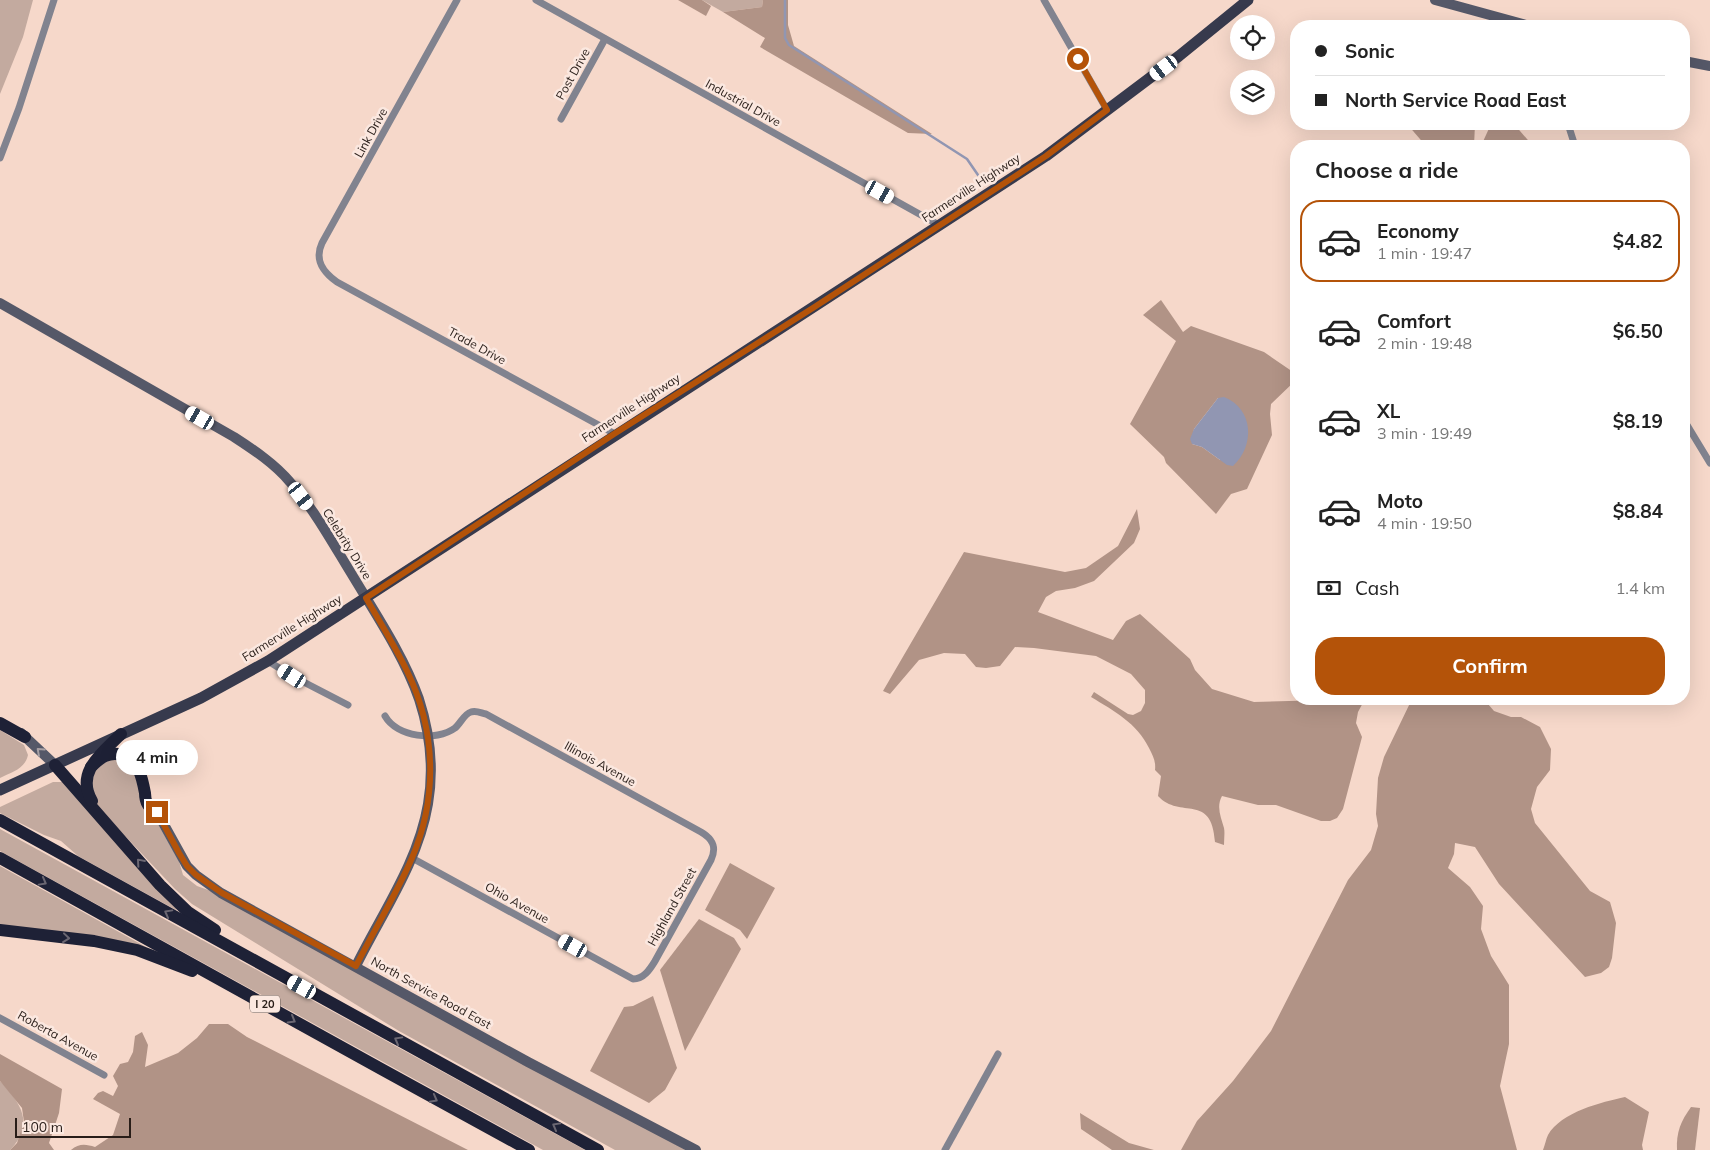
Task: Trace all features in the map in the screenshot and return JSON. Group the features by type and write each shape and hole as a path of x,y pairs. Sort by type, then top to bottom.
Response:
{"highway":[{"path":"0,723 25,737"},
{"path":"101,816 86,790 87,774 121,734"},
{"path":"91,767 98,760 110,754 121,755 131,760 142,778 147,804 157,812"},
{"path":"55,765 160,885 188,912 318,996"},
{"name":"I 20","path":"0,820 598,1150"},
{"name":"I 20","path":"0,858 364,1061 529,1150"},
{"path":"0,930 94,941 137,950 225,982"}],"main road":[{"name":"Farmerville Highway","path":"1,789 201,698 268,660 366,598 614,434 1046,156 1179,56 1248,0"}],"street":[{"path":"0,158 19,108 54,0"},
{"name":"Link Drive","path":"329,277 319,260 319,251 322,243 457,0"},
{"name":"Industrial Drive","path":"536,0 939,225"},
{"path":"1044,0 1107,110"},
{"path":"1435,0 1508,20"},
{"name":"Post Drive","path":"560,119 605,39"},
{"path":"1690,62 1710,66"},
{"name":"Trade Drive","path":"329,277 614,434"},
{"name":"Celebrity Drive","path":"0,303 257,452 290,481 312,511 366,598 407,670 419,699 428,735 431,764 429,797 422,828 412,858 356,966"},
{"path":"1690,430 1710,464"},
{"path":"268,660 292,676 348,705"},
{"name":"Illinois Avenue","path":"428,735 454,729 465,715 474,711 498,720 702,832 713,841"},
{"path":"385,716 390,724 413,735 428,735"},
{"path":"0,718 25,737 55,765"},
{"name":"North Service Road East","path":"157,812 187,866 196,875 222,893 528,1062 696,1150"},
{"name":"Highland Street","path":"639,979 655,960 711,860 714,850 713,841"},
{"name":"Ohio Avenue","path":"412,858 633,979 639,979"},
{"name":"Roberta Avenue","path":"0,1018 104,1075"},
{"path":"945,1150 998,1054"}],"shaded area":[{"path":"0,0 33,0 23,37 0,94"},
{"path":"678,0 702,0 711,6 706,16"},
{"path":"702,0 763,0 762,7 723,12"},
{"path":"763,0 788,0 788,25 794,46 932,134 908,133 760,47 765,38 723,12 762,7"},
{"path":"1412,130 1475,130 1474,140 1421,140"},
{"path":"1488,130 1519,130 1528,140 1484,140"},
{"path":"1161,300 1183,332 1191,326 1264,352 1290,370 1290,386 1271,404 1272,435 1247,489 1231,494 1216,514 1166,463 1164,457 1130,424 1176,341 1143,315","holes":["1218,398 1220,460 1202,447 1192,444 1194,429"]},
{"path":"1137,509 1140,529 1134,543 1094,581 1075,588 1056,591 1046,597 1038,612 1113,640 1126,621 1140,614 1190,659 1195,670 1212,689 1254,702 1290,701 1290,705 1362,705 1356,723 1362,737 1343,809 1337,818 1330,821 1321,821 1276,805 1258,805 1222,796 1219,808 1224,830 1224,845 1215,842 1213,827 1208,817 1194,809 1167,803 1158,796 1161,776 1155,770 1154,759 1138,731 1124,718 1091,697 1094,692 1128,714 1133,715 1141,711 1145,703 1145,690 1131,674 1096,656 1015,647 1000,666 986,668 976,667 965,654 944,653 919,660 890,694 883,691 964,552 1065,572 1086,568 1118,546"},
{"path":"1409,705 1489,705 1494,711 1511,717 1521,717 1540,727 1551,749 1550,770 1537,787 1531,809 1535,823 1590,891 1610,902 1616,923 1612,958 1609,967 1601,973 1585,977 1499,884 1475,847 1455,843 1454,854 1448,868 1470,887 1483,906 1481,929 1491,956 1509,985 1509,1044 1500,1086 1517,1150 1181,1150 1197,1121 1233,1081 1271,1031 1348,880 1371,850 1378,826 1376,814 1378,778 1384,757"},
{"path":"0,730 24,745 28,755 21,767 0,778"},
{"path":"108,757 132,763 145,812 158,824 179,861 183,875 197,886 211,891 686,1150 615,1150 399,1031 192,904 175,889 96,805 90,781 93,771"},
{"path":"53,782 63,782 176,910 78,856 61,841 44,835 0,813 0,807"},
{"path":"0,829 585,1150 543,1150 0,851"},
{"path":"730,863 775,888 747,939 740,930 705,910"},
{"path":"0,866 146,947 0,926"},
{"path":"699,919 734,938 741,949 685,1051 660,970"},
{"path":"653,996 677,1068 665,1090 649,1103 590,1071 624,1007 633,1006"},
{"path":"209,1024 228,1024 247,1037 468,1150 71,1150 83,1145 95,1147 113,1135 120,1114 93,1099 98,1093 103,1091 113,1096 118,1086 113,1076 120,1064 128,1062 133,1052 135,1036 142,1032 148,1045 145,1067 178,1053 197,1038"},
{"path":"0,1054 62,1089 59,1113 49,1143 54,1150 10,1150 17,1143 24,1122 22,1108 0,1081"},
{"path":"0,1081 14,1097 22,1114 22,1131 10,1150 0,1150"},
{"path":"1625,1097 1649,1112 1642,1145 1643,1150 1543,1150 1548,1135 1562,1120 1583,1109"},
{"path":"1691,1107 1700,1108 1695,1150 1677,1150 1677,1138 1680,1127"},
{"path":"1080,1113 1129,1143 1154,1150 1112,1150 1081,1129"}],"water":[{"path":"1224,397 1241,410 1248,428 1248,439 1245,448 1233,466 1227,465 1202,447 1192,444 1190,439 1194,429 1218,398"}],"waterway":[{"path":"785,0 785,38 789,45 967,159 978,175"}],"route":[{"path":"157,812 187,866 196,875 222,893 356,966 412,858 425,817 430,791 431,764 428,735 414,686 407,670 366,598 614,434 816,306 1046,156 1107,110 1078,59"}]}
